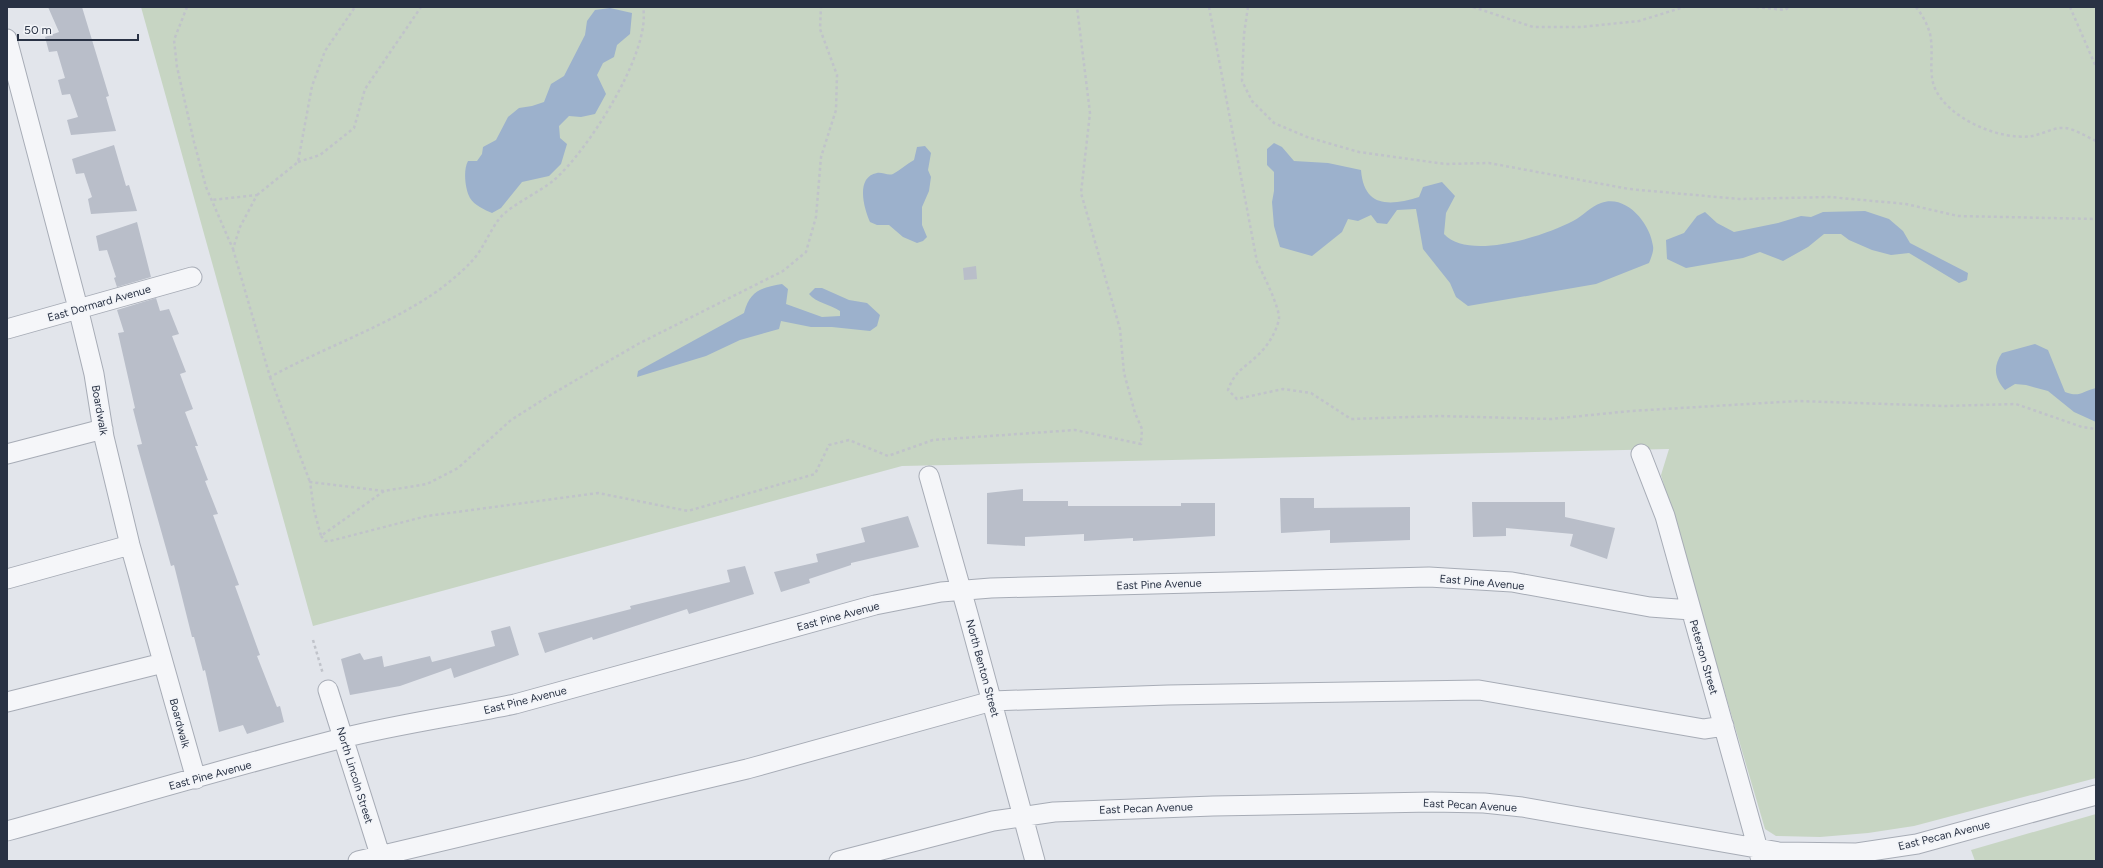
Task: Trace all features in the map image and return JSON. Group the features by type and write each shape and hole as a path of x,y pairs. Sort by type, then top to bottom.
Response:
{"street":[{"name":"Boardwalk","path":"7,39 78,308 94,374 103,429 130,545 196,779"},
{"name":"East Dormard Avenue","path":"7,329 192,277"},
{"path":"7,454 103,429"},
{"name":"Peterson Street","path":"1641,454 1665,516 1760,855"},
{"name":"North Benton Street","path":"928,476 992,701 1034,861"},
{"path":"7,579 130,545"},
{"name":"East Pine Avenue","path":"7,831 344,738 430,719 485,711 515,704 875,605 940,592 998,587 1429,577 1512,582 1650,607 1691,610"},
{"path":"7,702 163,663"},
{"name":"North Lincoln Street","path":"328,690 381,858"},
{"path":"358,861 381,858 747,769 992,701 1168,695 1479,690 1704,729 1724,726"},
{"name":"East Pecan Avenue","path":"839,861 965,827 1023,816 1054,812 1108,809 1461,802 1522,807 1722,844 1760,855 1779,852 1857,853 1917,844 2096,795"}],"path":[{"path":"187,7 174,40 177,67 194,142 212,200 233,250 270,377 310,482 314,510 321,536 325,541 427,516 598,493 688,511 815,474 829,445 849,440 888,456 933,440 1075,430 1141,444 1142,429 1135,413 1124,373 1120,329 1081,194 1090,112 1077,7"},
{"path":"298,162 312,86 325,51 355,7"},
{"path":"233,250 240,227 257,194 298,162 320,155 354,128 365,89 421,7"},
{"path":"270,377 297,362 357,336 427,298 472,262 500,218 554,180 578,154 615,99 640,45 645,17 643,7"},
{"path":"310,482 384,492 427,484 458,468 511,420 552,394 638,344 783,271 806,252 816,217 821,157 836,110 837,75 820,29 822,7"},
{"path":"1209,7 1257,262 1268,284 1279,318 1272,337 1258,355 1233,377 1228,390 1237,399 1283,389 1311,393 1351,418 1439,416 1551,418 1645,410 1798,401 1945,406 2016,404 2082,427 2096,429"},
{"path":"1248,7 1244,34 1242,81 1252,101 1274,123 1307,138 1359,152 1445,164 1489,163 1629,189 1740,199 1838,198 1906,204 1958,216 2096,220"},
{"path":"1472,7 1533,27 1581,27 1639,22 1684,7"},
{"path":"1756,7 1785,10 1789,7"},
{"path":"1916,7 1924,18 1931,38 1931,69 1934,86 1944,102 1967,121 2003,135 2032,136 2065,128 2096,141"},
{"path":"2070,7 2096,67"},
{"path":"212,200 257,194"},
{"path":"321,536 384,492"},
{"path":"313,640 328,690"}],"green space":[{"path":"141,7 2096,7 2096,778 1914,826 1868,833 1820,837 1776,836 1765,829 1661,475 1669,449 902,466 313,626"},
{"path":"2096,814 2096,861 1975,861 1971,850"}],"water":[{"path":"610,8 632,13 630,34 617,45 614,57 603,63 597,75 606,94 595,114 581,117 569,116 559,126 560,138 567,144 561,164 549,176 522,182 501,208 492,213 483,209 472,201 468,194 465,174 468,161 477,161 482,154 483,147 496,140 508,117 519,108 544,102 551,84 564,76 585,35 587,21 595,10"},
{"path":"1274,143 1282,147 1294,161 1328,163 1361,170 1363,182 1367,192 1373,198 1380,201 1398,202 1419,197 1423,187 1442,182 1455,196 1446,213 1444,234 1455,242 1488,246 1526,239 1560,227 1577,219 1597,204 1610,201 1628,207 1642,220 1651,237 1653,248 1652,254 1649,263 1596,284 1468,306 1456,297 1450,283 1423,249 1416,209 1397,210 1387,224 1377,223 1371,215 1358,221 1348,219 1342,232 1312,256 1280,247 1274,226 1272,202 1274,191 1274,172 1267,165 1267,149"},
{"path":"925,146 931,153 928,170 931,177 929,191 922,207 922,225 927,237 923,241 917,243 903,237 889,225 877,225 870,222 865,209 863,194 866,181 870,176 877,173 893,174 914,160 917,147"},
{"path":"1865,211 1889,219 1903,231 1910,243 1968,273 1967,280 1959,283 1909,253 1891,255 1872,250 1849,240 1841,234 1824,234 1808,247 1783,261 1760,252 1743,258 1686,268 1667,259 1666,240 1684,233 1697,216 1705,212 1717,223 1734,232 1778,223 1801,216 1811,217 1823,212"},
{"path":"782,284 788,289 786,304 822,317 840,316 840,311 812,297 809,294 815,288 822,288 849,300 867,303 880,315 877,326 870,331 832,327 811,327 781,321 779,329 740,340 706,356 637,377 638,371 744,313 749,300 757,292 768,287"},
{"path":"2035,344 2048,350 2065,392 2070,394 2078,394 2096,388 2096,422 2074,412 2048,391 2026,385 2015,384 2005,390 2001,385 1997,376 1996,367 2002,353"}],"building":[{"path":"48,7 82,7 109,96 106,97 116,131 71,135 67,120 78,117 70,94 62,95 58,80 65,78 57,51 49,52 45,37 59,32"},
{"path":"114,145 126,186 129,185 137,211 91,214 88,199 92,197 84,173 76,174 72,159"},
{"path":"137,222 151,277 117,287 114,278 116,277 107,250 99,251 96,236"},
{"path":"976,266 977,279 964,280 963,268"},
{"path":"156,298 160,311 169,309 179,334 172,336 186,372 180,374 193,409 185,412 198,446 195,446 208,480 205,481 218,514 213,515 239,585 235,586 260,655 257,656 277,707 280,706 284,722 247,734 243,725 219,732 205,670 203,671 194,637 192,637 174,565 171,566 137,445 142,444 133,409 135,408 118,333 124,332 117,310"},
{"path":"1023,489 1023,501 1068,501 1068,506 1181,506 1181,503 1215,503 1215,536 1133,541 1133,538 1084,541 1084,534 1025,537 1025,546 987,544 987,493"},
{"path":"1280,498 1314,498 1314,508 1410,507 1410,540 1330,543 1330,530 1281,533"},
{"path":"1472,502 1565,502 1565,517 1615,528 1607,559 1570,546 1573,534 1506,528 1506,536 1473,537"},
{"path":"908,516 919,547 851,563 851,565 809,579 810,583 781,592 774,572 818,562 816,554 865,542 861,528"},
{"path":"745,566 754,594 689,614 687,609 593,640 592,637 545,653 538,633 631,609 630,606 730,582 727,570"},
{"path":"510,626 519,655 454,678 451,668 400,686 350,695 341,659 360,653 364,660 382,656 384,667 430,656 432,662 495,646 491,631"}]}
